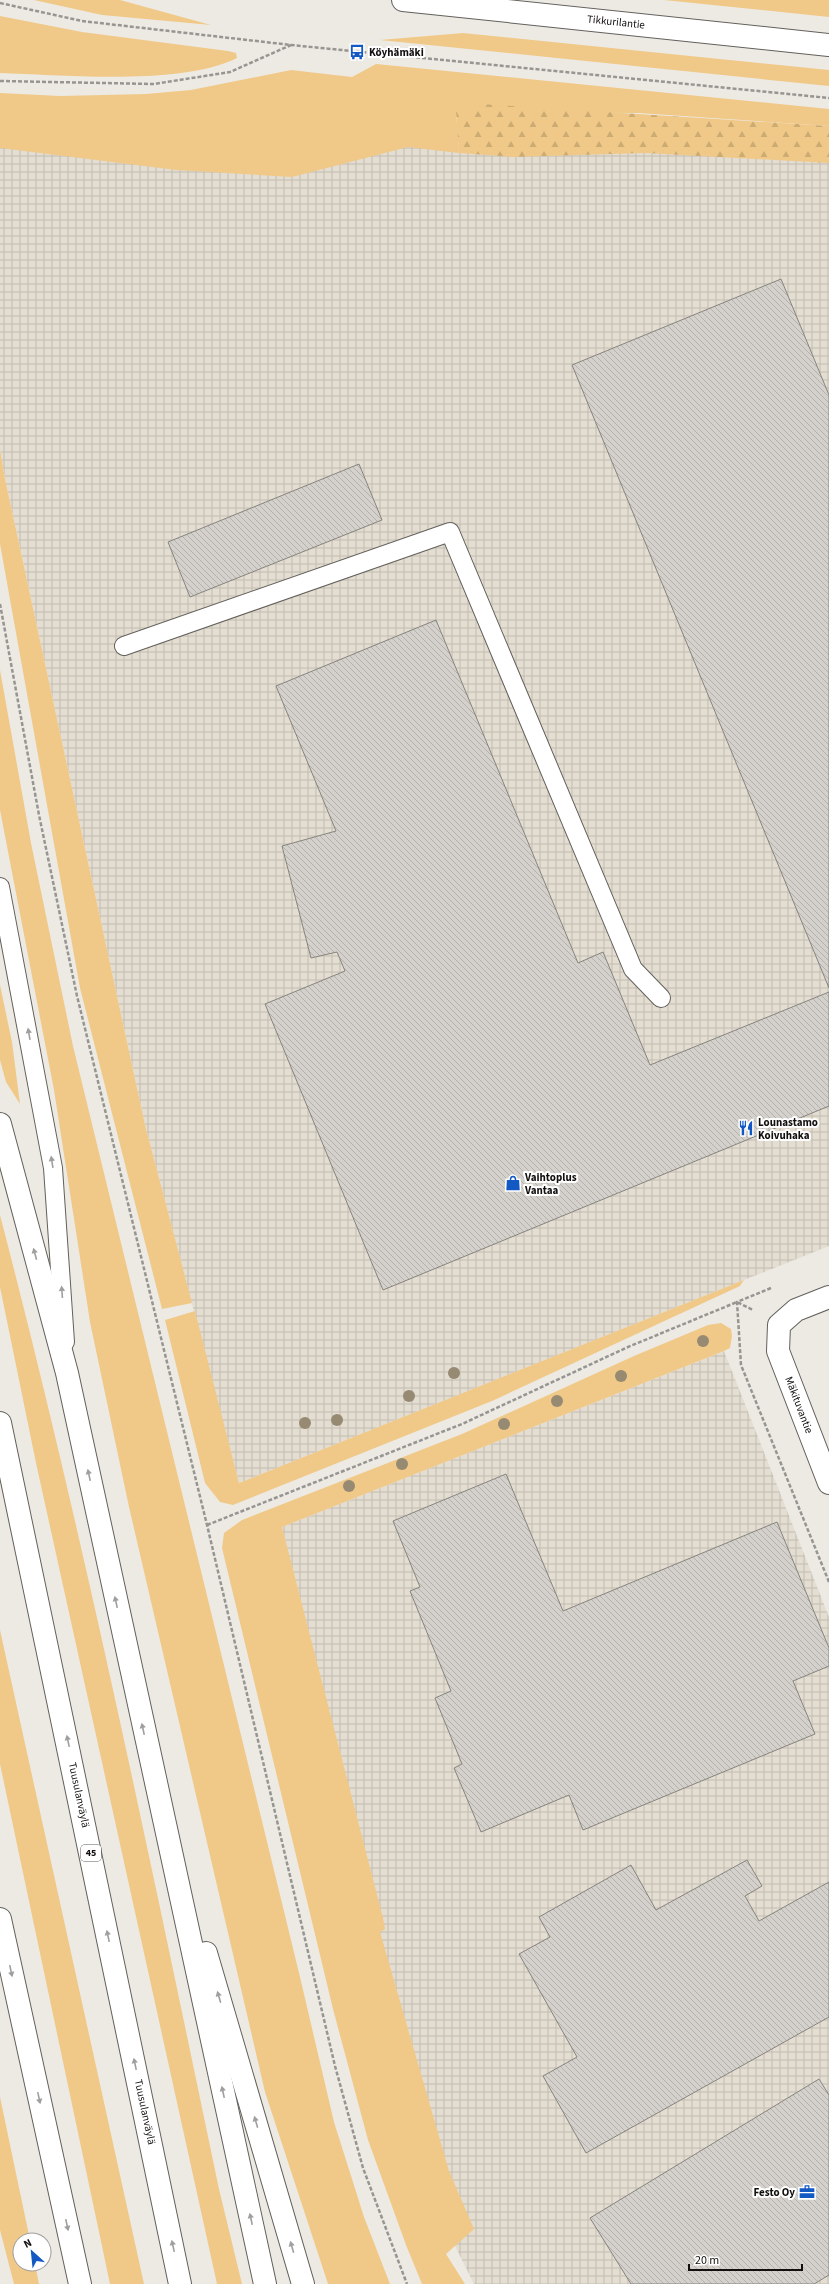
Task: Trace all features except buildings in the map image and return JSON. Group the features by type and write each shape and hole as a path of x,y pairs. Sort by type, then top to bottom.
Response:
{"main road":[{"name":"Tikkurilantie","path":"403,0 829,45"},
{"path":"0,1124 68,1373 152,1768 265,2284"},
{"path":"780,1325 796,1310 829,1297"},
{"name":"Mäkituvantie","path":"780,1325 778,1351 829,1482"},
{"name":"Tuusulanväylä","path":"0,1423 180,2284"},
{"path":"152,1768 303,2284"},
{"path":"0,1919 80,2284"}],"lane":[{"path":"124,646 450,532 633,969 661,998"},
{"path":"0,888 53,1168 68,1373"}],"path":[{"path":"0,2 82,21 291,45 829,98"},
{"path":"0,81 154,84 230,72 291,45"},
{"path":"0,604 39,815 77,996 207,1525 335,2066 364,2168 406,2284"},
{"path":"207,1525 462,1424 628,1347 737,1302 780,1325"}],"shaded area":[{"path":"400,120 829,139 829,1246 239,1483 145,1125 5,479 0,449 0,123"},
{"path":"724,1351 829,1617 829,2284 474,2284 421,2178 282,1527"}],"green space":[{"path":"34,0 120,0 211,25 102,15"},
{"path":"664,0 829,0 829,17"},
{"path":"0,16 82,32 228,51 236,53 237,58 214,67 154,76 88,77 0,73"},
{"path":"463,33 829,70 829,86 380,40"},
{"path":"376,64 829,109 829,126 638,113 456,112 459,153 408,147 292,177 176,170 0,148 0,93 60,96 146,94 191,90 291,70 352,77"},
{"path":"481,104 829,126 829,163 645,153 513,157 459,153 456,112"},
{"path":"0,449 5,479 145,1125 192,1303 162,1309 80,988 0,544"},
{"path":"0,670 31,843 73,1046 334,2122 364,2217 390,2284 328,2284 265,2092 129,1507 90,1322 54,1090 0,810"},
{"path":"0,985 12,1042 20,1104 6,1082 0,1060"},
{"path":"0,1215 60,1457 116,1701 219,2189 242,2284 217,2284 36,1463 0,1287"},
{"path":"744,1280 740,1286 492,1401 233,1505 220,1502 205,1483 165,1320 195,1311 239,1483"},
{"path":"721,1323 731,1329 732,1336 730,1348 724,1351 282,1527 383,1918 385,1929 380,1932 449,2171 474,2229 446,2254 465,2284 422,2284 406,2245 368,2140 333,2009 222,1548 224,1533 242,1520 462,1434 634,1356 708,1325"},
{"path":"0,1630 144,2284 110,2284 0,1764"},
{"path":"0,2097 28,2232 12,2232 12,2272 37,2272 39,2284 14,2284 0,2230"}],"place":[{"name":"Köyhämäki","path":"357,52"},
{"name":"Lounastamo Koivuhaka","path":"746,1128"},
{"name":"Vaihtoplus Vantaa","path":"513,1183"},
{"name":"Festo Oy","path":"807,2192"}]}
